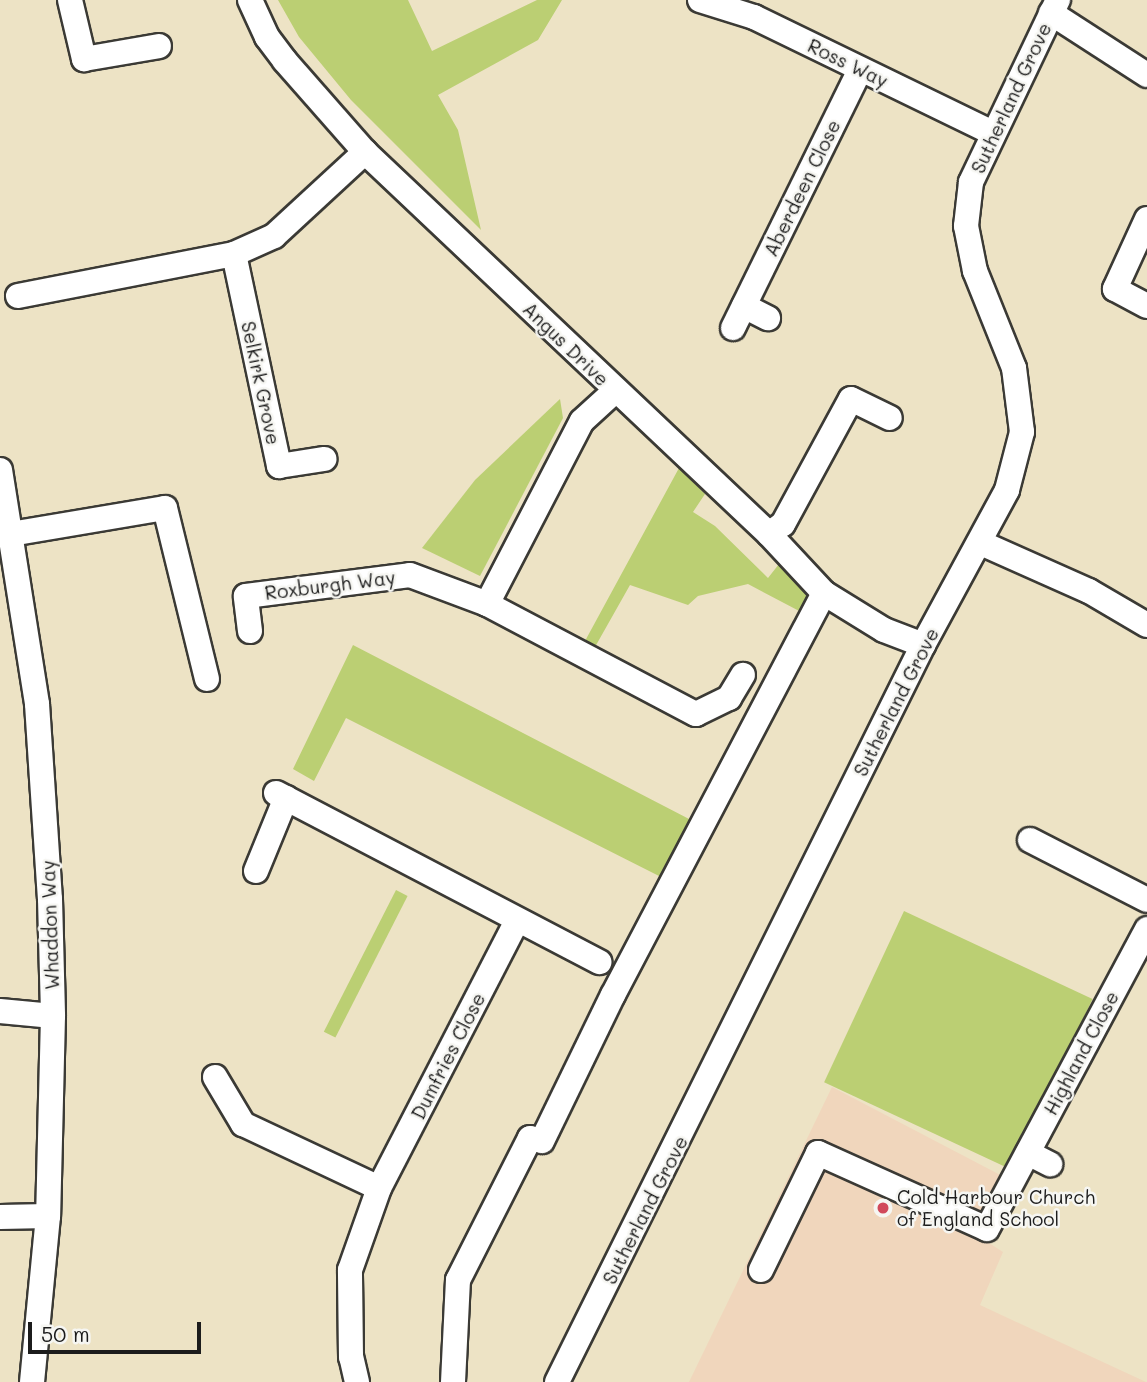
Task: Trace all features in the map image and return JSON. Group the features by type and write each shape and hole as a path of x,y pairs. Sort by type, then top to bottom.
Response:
{"street":[{"path":"70,0 84,59 159,46"},
{"name":"Angus Drive","path":"250,0 267,37 285,61 365,152 769,534 824,593 884,630 923,645"},
{"name":"Ross Way","path":"700,0 754,17 993,134"},
{"path":"1054,7 1147,75"},
{"name":"Sutherland Grove","path":"557,1382 923,645 1007,491 1022,432 1014,368 975,271 966,226 971,182 1054,7"},
{"name":"Aberdeen Close","path":"733,328 860,70"},
{"path":"18,296 234,254 274,236 365,152"},
{"path":"1145,305 1115,289 1147,219"},
{"name":"Selkirk Grove","path":"234,254 279,466 324,459"},
{"path":"744,306 768,318"},
{"path":"487,604 582,421 615,391"},
{"path":"769,534 783,524 851,399 890,418"},
{"name":"Whaddon Way","path":"0,470 8,542 37,704 53,1016 48,1216 32,1382"},
{"path":"8,542 165,508 207,678"},
{"path":"981,543 1088,591 1147,625"},
{"name":"Roxburgh Way","path":"250,631 246,596 382,576 410,575 487,604 696,714 729,698 743,676"},
{"path":"453,1382 458,1280 530,1138 542,1141 613,996 824,593"},
{"path":"256,870 281,796 516,922 599,962"},
{"path":"1030,840 1147,900"},
{"name":"Dumfries Close","path":"357,1382 351,1357 350,1270 379,1188 516,922"},
{"name":"Highland Close","path":"761,1270 818,1153 987,1229 1014,1177 1039,1158 1147,929"},
{"path":"0,1011 53,1016"},
{"path":"215,1077 243,1124 379,1188"},
{"path":"0,1217 48,1216"}],"shaded area":[{"name":"Cold Harbour Church of England School","path":"832,1087 1008,1179 978,1236 1003,1252 980,1305 1146,1382 689,1382"}],"green space":[{"path":"278,0 408,0 432,51 537,0 562,0 538,40 438,95 458,130 481,230 351,100 299,37"},
{"path":"560,399 563,418 480,576 422,548 475,480"},
{"path":"679,468 705,494 693,512 715,526 768,578 779,564 813,596 803,613 748,584 698,596 688,605 630,585 595,647 585,641"},
{"path":"353,645 691,820 661,877 346,718 314,781 293,769"},
{"path":"396,890 408,896 335,1038 324,1032"},
{"path":"904,911 1093,999 1013,1170 824,1082"}],"place":[{"name":"Cold Harbour Church of England School","path":"883,1208"}]}
